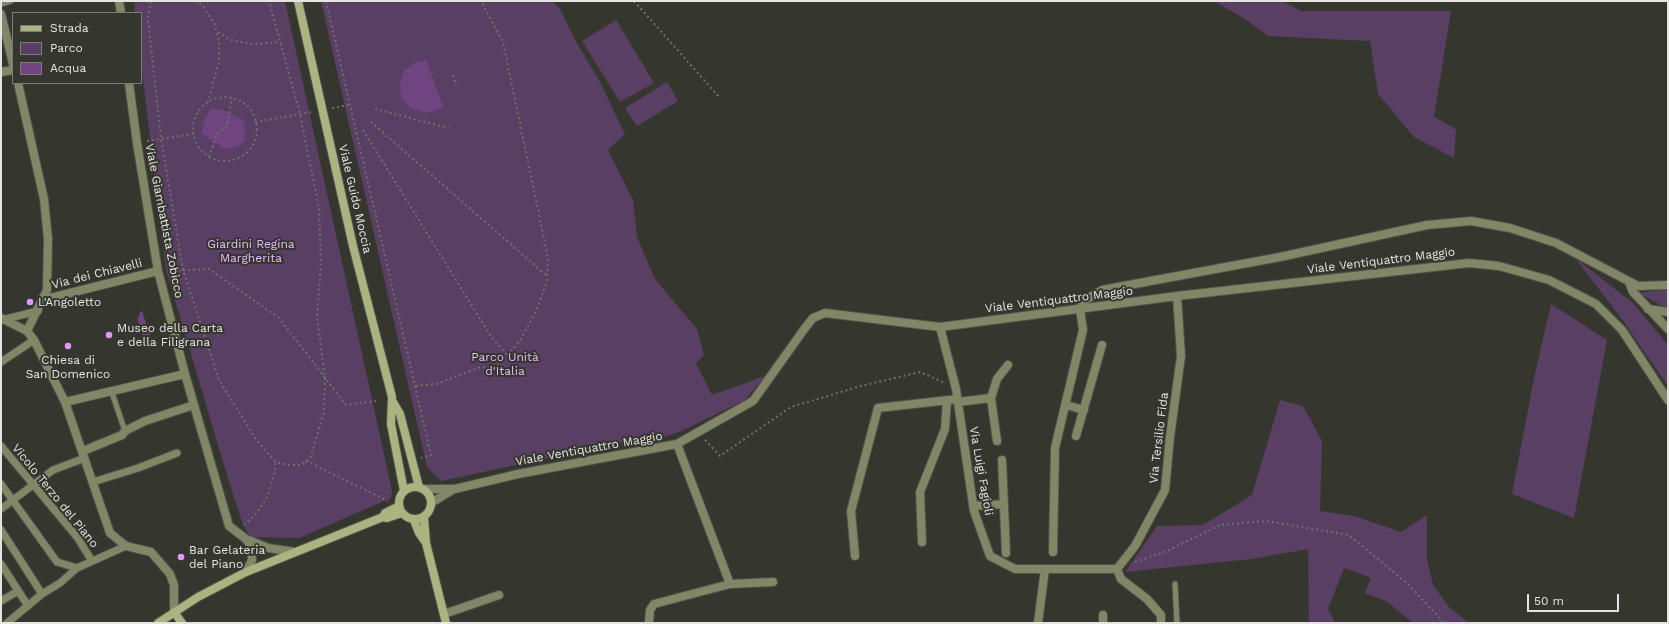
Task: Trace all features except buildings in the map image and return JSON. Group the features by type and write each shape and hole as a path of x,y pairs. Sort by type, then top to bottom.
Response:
{"main road":[{"name":"Viale Guido Moccia","path":"298,1 353,246 393,402 400,414 421,488 428,493 431,503"},
{"name":"Viale Guido Moccia","path":"393,402 390,424 404,491"},
{"path":"421,488 408,488 404,491 398,500 400,509 409,518 414,520 424,517 428,513 431,503"},
{"path":"161,622 198,597 246,572 383,517 387,518 400,509"},
{"path":"424,517 426,521 426,543 446,623"},
{"path":"414,520 419,533 426,543"},
{"path":"174,612 182,623"}],"street":[{"path":"119,1 121,12"},
{"path":"1,14 10,36 12,55"},
{"path":"1,72 12,70"},
{"path":"18,84 44,199 48,239 47,290 27,331"},
{"name":"Viale Giambattista Zobicco","path":"129,84 137,143 158,271 185,374 229,526 246,539 268,548 295,552"},
{"path":"1053,552 1055,448 1084,330 1080,309 1085,300 1102,290 1280,257 1427,225 1471,221 1510,228 1556,243 1638,286 1668,285"},
{"name":"Viale Ventiquattro Maggio","path":"421,488 455,489 518,474 677,444 753,401 804,328 814,318 826,313 940,327 1177,296 1469,263 1499,266 1549,280 1596,304 1622,330 1668,400"},
{"name":"Via dei Chiavelli","path":"42,300 158,271"},
{"path":"1629,282 1634,292 1648,309 1668,329"},
{"name":"Via Tersilio Fida","path":"1117,569 1135,546 1166,490 1170,437 1181,356 1177,296"},
{"path":"1648,309 1668,312"},
{"path":"1,320 38,311"},
{"path":"1,320 27,331 34,340 65,402 110,533 126,546 151,552 170,574 174,585 174,612"},
{"name":"Via Luigi Fagioli","path":"940,327 956,389 973,506 990,556 1015,569 1117,569"},
{"path":"1,362 34,340"},
{"path":"1076,436 1102,345"},
{"name":"Via Luigi Fagioli","path":"997,441 991,398 998,379 1008,365"},
{"path":"65,402 111,390 185,374"},
{"path":"855,556 851,510 878,408 947,400 958,401 991,398"},
{"path":"922,542 920,492 945,429 947,400"},
{"path":"1,509 53,470 122,435 125,431 145,421 194,405"},
{"path":"1066,405 1084,410"},
{"path":"677,444 730,584"},
{"name":"Vicolo Terzo del Piano","path":"1,446 34,484 77,538 92,561"},
{"path":"93,482 138,468 176,453"},
{"path":"1002,460 1006,553"},
{"path":"1,484 12,502 57,562 77,568"},
{"name":"Viale Ventiquattro Maggio","path":"431,503 455,489"},
{"path":"973,506 1004,504"},
{"path":"1,530 42,594"},
{"path":"246,539 251,546 252,560 246,572"},
{"path":"7,623 42,594 60,583 77,568 126,546"},
{"path":"1,564 28,606"},
{"path":"1038,623 1045,569"},
{"path":"1117,569 1121,579 1152,604 1161,615 1162,623"},
{"path":"649,623 650,610 654,604 730,584 773,582"},
{"path":"1,601 18,591"},
{"path":"444,614 500,595"}],"lane":[{"path":"1,4 11,1"},
{"path":"111,390 125,431"},
{"path":"1175,584 1177,623"}],"path":[{"path":"151,1 148,19 161,139 182,270 219,380 256,441 276,462 288,465 301,465 310,459 324,412 325,378 317,317 321,263 319,208 300,114 269,1"},
{"path":"195,1 203,6 215,25 219,41 219,61 208,102"},
{"path":"326,1 349,105 378,220 431,455 420,458"},
{"path":"416,386 436,384 481,367 495,368 520,341 537,309 547,276 548,258 503,42 481,1"},
{"path":"634,1 720,98"},
{"path":"217,31 231,40 251,44 281,42"},
{"path":"453,75 456,86"},
{"path":"218,98 232,98 239,100 248,107 255,122 256,136 252,146 245,154 236,159 226,161 209,157 199,148 194,134 195,118 200,109 208,102 218,98"},
{"path":"209,157 217,134 227,126 232,98"},
{"path":"255,122 349,105"},
{"path":"375,108 449,128"},
{"path":"370,122 547,276"},
{"path":"363,130 492,338 507,355"},
{"path":"137,143 194,134"},
{"path":"158,271 209,270 279,318 346,405 376,401"},
{"path":"698,431 720,456 792,407 861,386 920,372 956,389"},
{"path":"306,461 389,501"},
{"path":"235,532 256,514 267,496 274,476 276,462"},
{"path":"1117,569 1167,551 1220,525 1266,521 1348,535 1408,584 1444,623"}],"green space":[{"name":"Giardini Regina Margherita","path":"134,1 285,1 392,491 391,498 299,538 250,537 242,522 230,485 166,270 142,71 142,12 135,12"},
{"name":"Parco Unità d'Italia","path":"321,1 552,1 560,9 574,38 599,80 625,134 608,150 633,200 637,237 655,279 697,329 704,355 696,363 712,395 765,376 745,400 677,433 649,441 633,444 620,443 441,481 427,467"},
{"path":"1214,1 1282,1 1301,11 1451,11 1434,117 1456,129 1454,158 1414,137 1378,94 1370,41 1268,36 1245,19"},
{"path":"616,20 654,83 620,102 582,41"},
{"path":"667,82 678,101 637,126 625,108"},
{"path":"1575,258 1633,303 1668,345 1668,386 1619,315"},
{"path":"1668,289 1668,309 1639,293"},
{"path":"1551,304 1607,340 1574,518 1512,494 1534,378"},
{"path":"1280,400 1303,406 1322,441 1320,511 1354,516 1401,532 1427,515 1427,559 1433,585 1449,607 1469,623 1413,623 1386,601 1365,593 1371,578 1344,568 1328,609 1335,623 1309,623 1308,549 1251,559 1125,572 1157,526 1203,525 1252,495"}],"water":[{"path":"426,60 443,106 438,110 426,113 411,108 405,103 401,96 400,84 404,71 414,63"},
{"path":"211,109 220,109 243,120 245,129 244,141 239,146 231,149 223,148 201,133 205,119"},
{"path":"142,311 151,339 144,341 137,317 140,316 139,313"}],"place":[{"name":"L'Angoletto","path":"30,302"},
{"name":"Museo della Carta e della Filigrana","path":"109,335"},
{"name":"Chiesa di San Domenico","path":"68,346"},
{"name":"Bar Gelateria del Piano","path":"181,557"}]}
